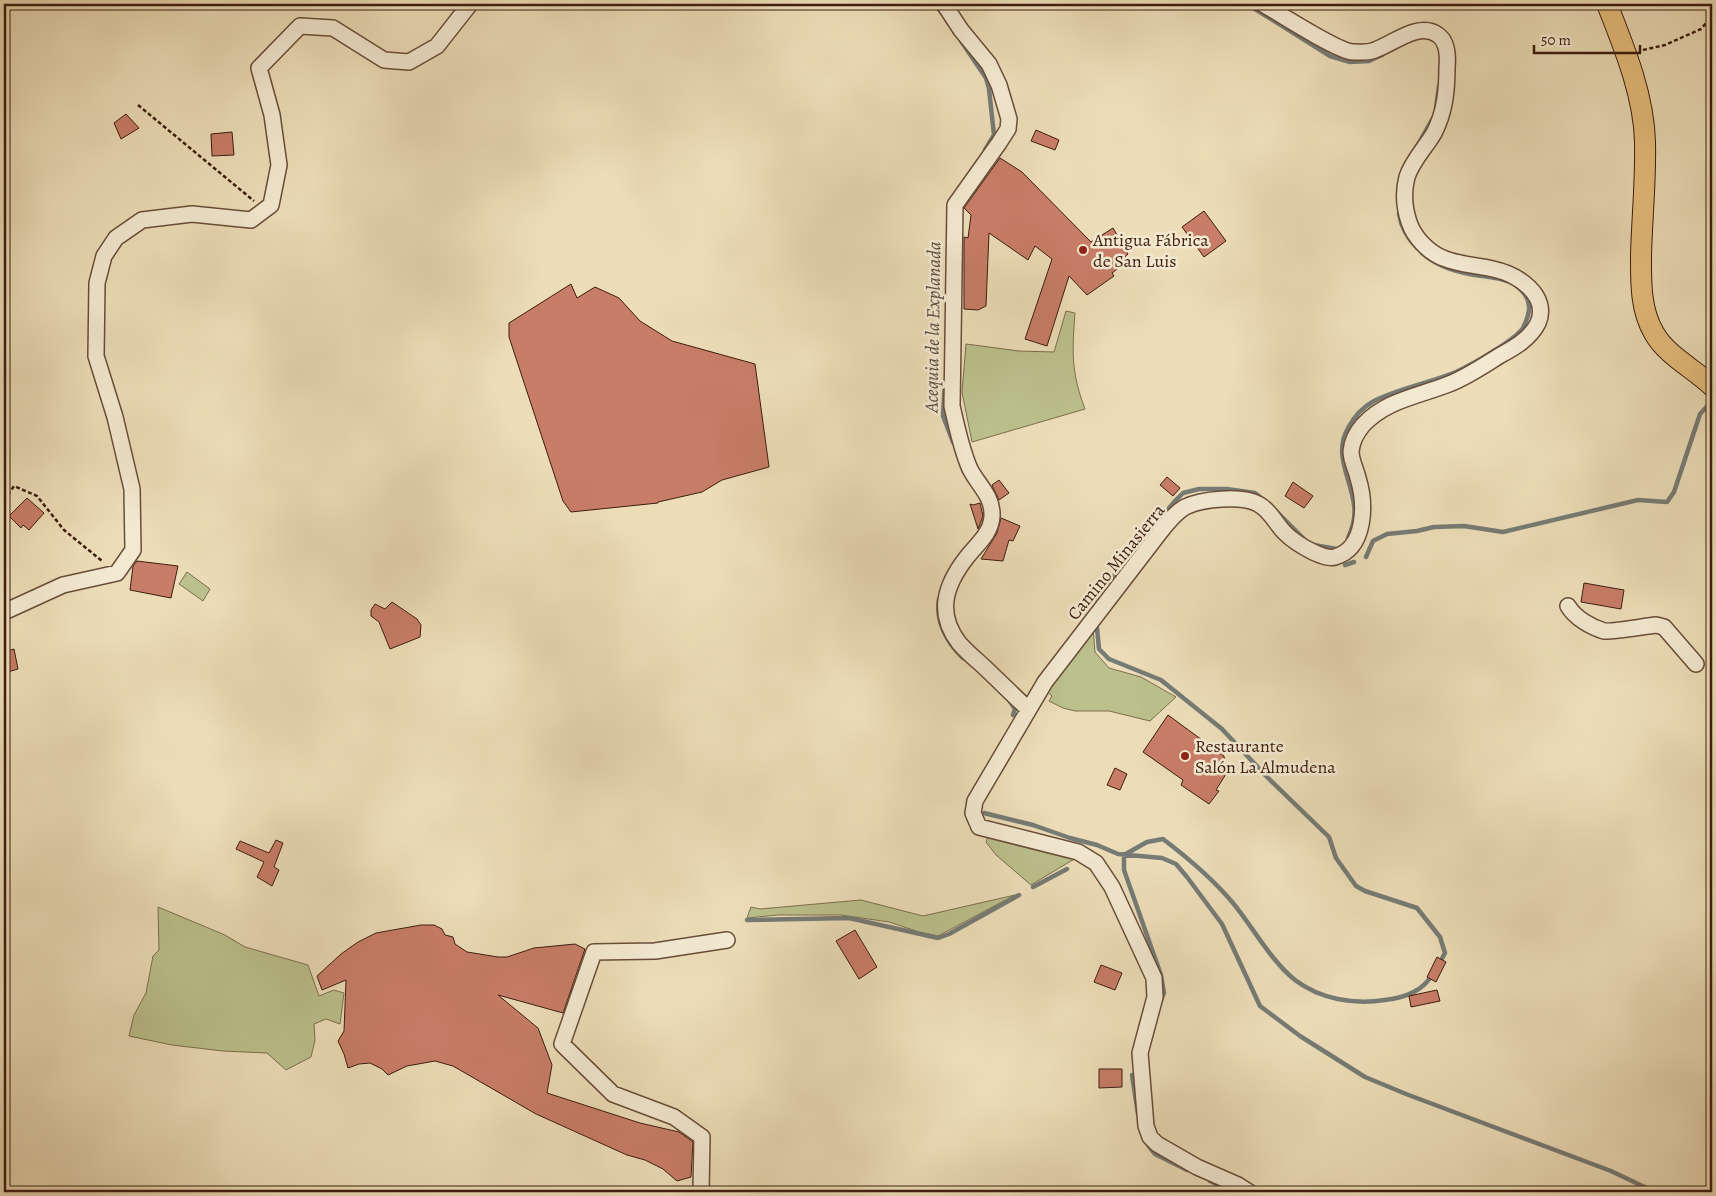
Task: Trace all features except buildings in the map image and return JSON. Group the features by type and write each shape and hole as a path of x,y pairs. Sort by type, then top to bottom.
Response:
{"main road":[{"path":"1607,4 1627,54 1639,101 1645,141 1640,286 1644,310 1654,332 1668,351 1712,386"}],"street":[{"path":"4,612 63,585 117,573 133,550 132,489 96,356 97,283 104,256 116,238 142,220 192,214 251,220 271,205 279,165 272,115 259,68 300,26 333,28 384,60 409,62 438,46 470,4"},
{"path":"944,4 961,30 990,64 1009,119 1008,129 955,205 952,406 958,435 970,469 990,500 992,518 987,533 953,577 947,592 945,613 948,624 960,644 1028,709"},
{"name":"Camino Minasierra","path":"1249,1192 1238,1185 1197,1167 1157,1144 1150,1137 1146,1126 1140,1054 1154,997 1154,978 1112,888 1096,863 1078,852 980,827 975,820 976,801 1045,682 1176,513 1201,502 1223,499 1256,502 1298,544 1320,555 1332,558 1350,550 1356,541 1362,512 1362,496 1351,451 1361,427 1371,417 1391,404 1460,379 1516,346 1531,333 1538,321 1541,310 1538,298 1531,288 1496,269 1442,258 1421,242 1412,231 1407,217 1404,194 1408,174 1436,130 1446,98 1448,54 1444,41 1437,33 1424,30 1400,36 1374,51 1348,52 1263,4"},
{"path":"1568,606 1572,613 1585,622 1606,631 1656,625 1664,626 1696,664"},
{"path":"701,1192 702,1137 674,1117 613,1094 562,1044 594,952 655,951 727,940"}],"path":[{"path":"1627,54 1665,45 1701,28 1712,16"},
{"path":"138,105 265,210"},
{"path":"4,500 14,486 37,496 64,530 117,573"}],"green space":[{"path":"1066,311 1075,313 1073,339 1075,373 1085,409 972,442 962,392 966,344 1019,351 1054,352"},
{"path":"187,572 210,589 203,601 179,584"},
{"path":"1093,628 1095,652 1109,668 1141,677 1176,697 1150,721 1109,711 1075,711 1063,708 1049,701 1052,696 1046,691"},
{"path":"988,837 1076,858 1031,885 996,855 986,842"},
{"path":"1015,895 938,936 889,922 841,915 778,915 747,918 751,907 760,909 861,900 923,916"},
{"path":"158,907 225,935 245,947 308,965 319,996 334,990 344,993 340,1024 326,1019 314,1024 315,1040 311,1057 286,1070 267,1053 223,1051 172,1045 129,1036 134,1015 146,993 153,956 159,950"}],"waterway":[{"name":"Acequia de la Explanada","path":"935,4 941,12"},
{"path":"1247,4 1330,56 1350,62 1369,61 1382,55"},
{"name":"Acequia de la Explanada","path":"961,41 986,78 989,89 994,135 985,150"},
{"path":"1436,108 1439,86"},
{"path":"1416,148 1433,118"},
{"path":"1399,214 1405,232 1417,248"},
{"path":"1348,538 1354,522 1355,509 1344,466 1342,447 1348,428 1356,416 1374,401 1456,372 1502,346 1523,328 1528,315 1529,303 1521,289 1514,284 1501,279 1450,269 1422,253"},
{"name":"Acequia de la Explanada","path":"945,381 943,416 953,442"},
{"path":"1366,557 1373,541 1387,534 1434,527 1464,526 1503,532 1638,500 1667,502 1674,492 1700,414 1712,401"},
{"path":"1095,598 1183,493 1199,489 1227,489 1255,493 1264,500"},
{"path":"1275,510 1307,542"},
{"path":"1314,545 1337,549"},
{"path":"1345,565 1354,562"},
{"name":"Acequia de la Explanada","path":"939,599 939,615 947,639 963,658"},
{"path":"1097,628 1099,649 1109,659 1161,680 1222,729 1267,777 1329,837 1336,858 1356,886 1365,891 1417,908 1440,937 1445,953 1439,964"},
{"name":"Acequia de la Explanada","path":"1009,700 1015,709 1013,715"},
{"path":"984,813 1033,825 1097,845 1118,854 1162,858 1176,864 1222,924 1260,1006 1300,1036 1365,1077 1611,1171 1655,1192"},
{"path":"1160,1003 1164,993 1161,975 1124,870 1124,855 1147,842 1163,839 1217,885 1278,963 1305,987 1338,999 1361,1002 1373,1001 1392,999 1412,993 1423,986 1432,975"},
{"path":"1033,887 1067,869"},
{"name":"Acequia de la Explanada","path":"747,920 849,918 938,938 949,934 1019,895"},
{"path":"1132,1075 1138,1114"},
{"path":"1148,1145 1155,1154 1187,1170"},
{"path":"1210,1181 1233,1192"}],"place":[{"name":"Antigua Fábrica de San Luis","path":"1083,250"},
{"name":"Restaurante Salón La Almudena","path":"1185,756"}]}
